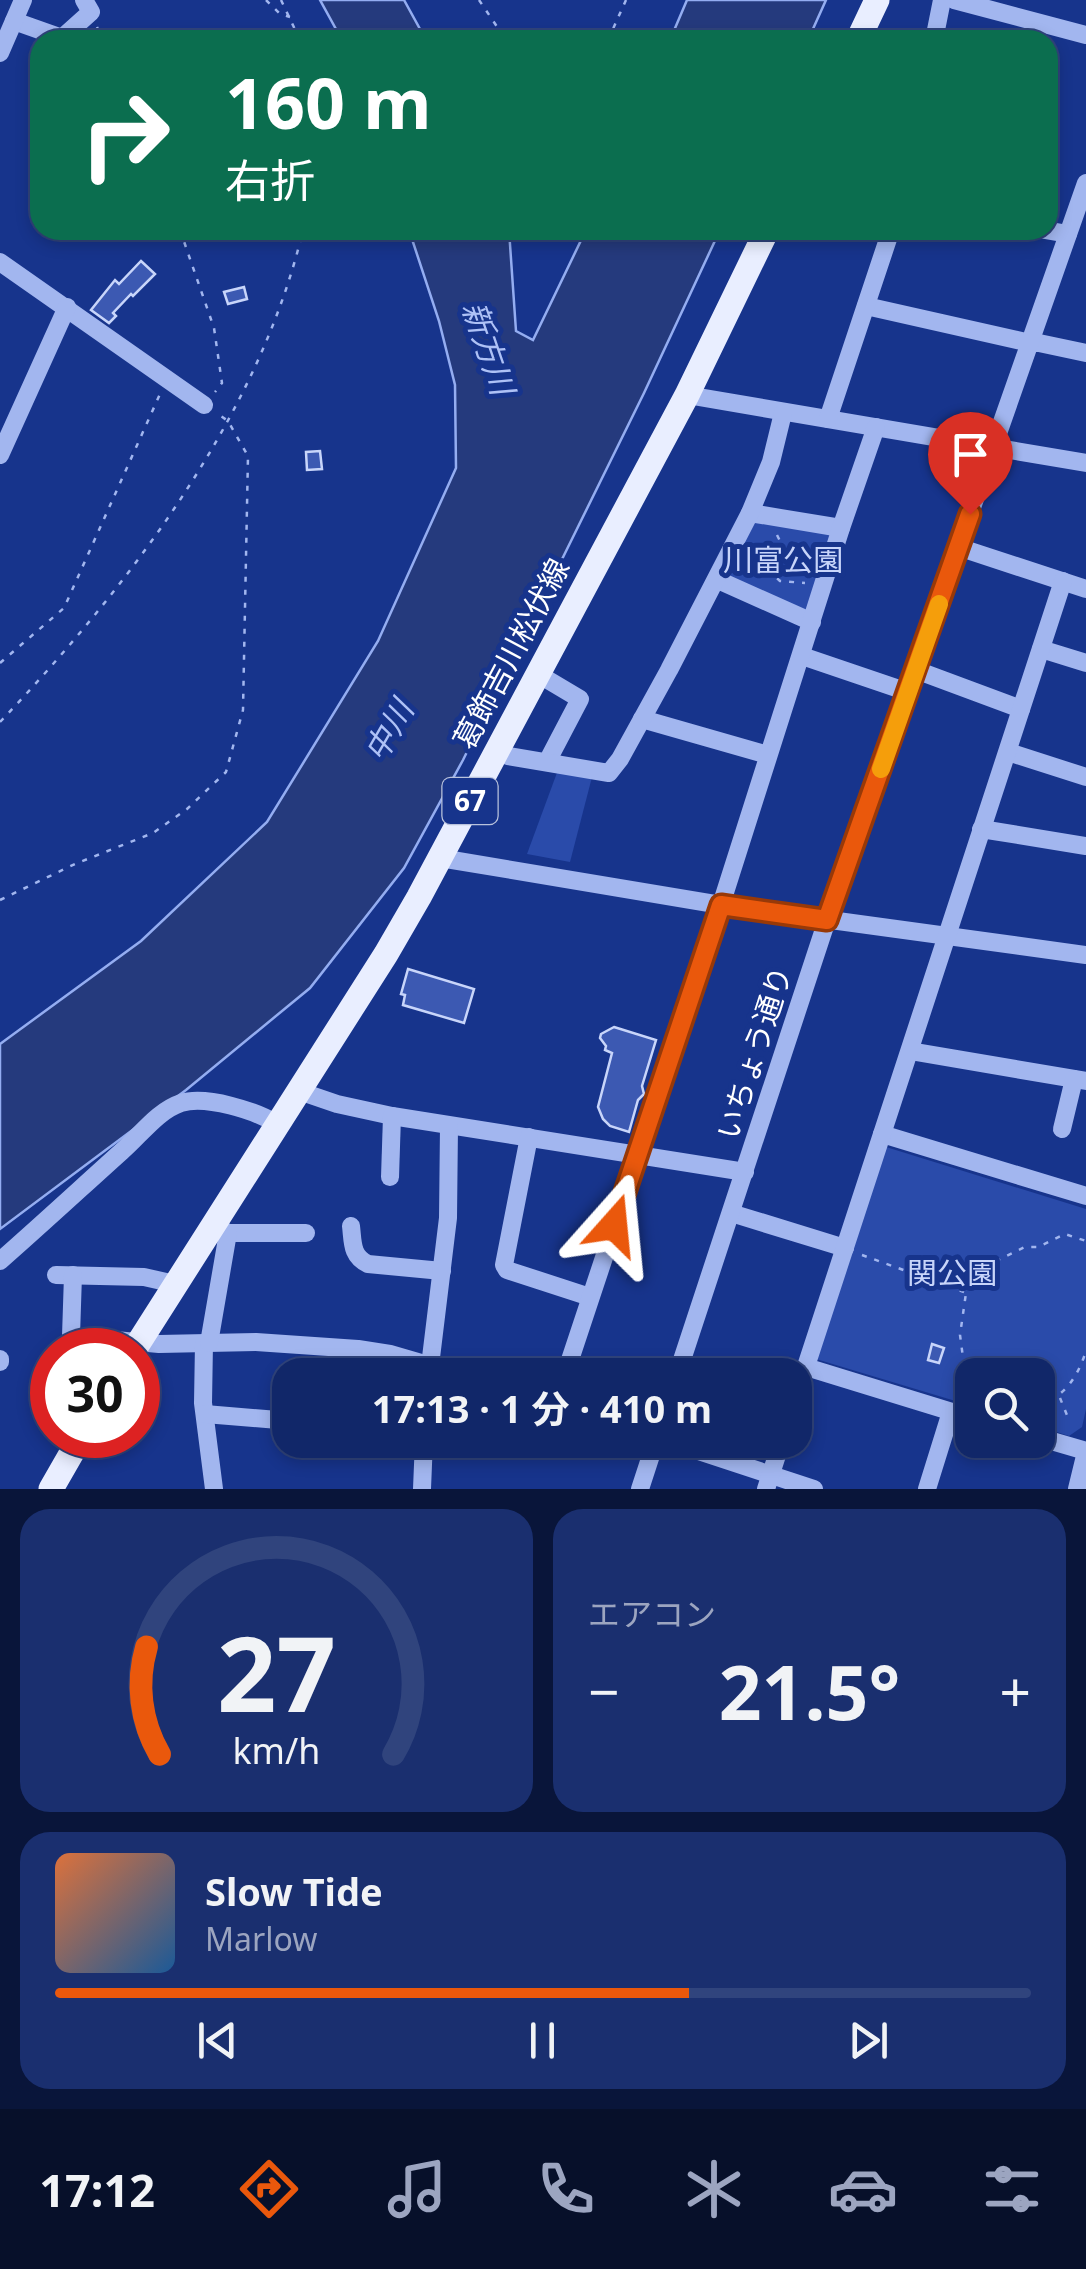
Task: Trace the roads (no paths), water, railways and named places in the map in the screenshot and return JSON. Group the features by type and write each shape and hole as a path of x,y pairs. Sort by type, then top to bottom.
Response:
{"main road":[{"path":"863,30 877,0"},
{"name":"葛飾吉川松伏線","path":"147,1328 175,1284 221,1229 278,1124 386,954 686,395 761,240"},
{"path":"51,1489 69,1458"}],"street":[{"path":"0,53 23,0"},
{"path":"71,30 91,12 84,0"},
{"path":"936,30 942,0"},
{"path":"954,0 1086,35"},
{"path":"14,21 39,30"},
{"name":"いちょう通り","path":"684,1358 827,920 1086,183"},
{"path":"1058,232 1068,234"},
{"path":"828,420 888,240"},
{"path":"0,262 204,405"},
{"path":"866,306 1086,353"},
{"path":"0,455 67,307"},
{"path":"686,395 1086,462"},
{"path":"497,750 508,756 609,773 718,580 772,462 784,413"},
{"path":"570,1358 876,427"},
{"path":"750,513 841,528"},
{"path":"958,547 1086,589"},
{"path":"718,580 812,622"},
{"path":"810,1358 853,1252 882,1134 1063,581"},
{"path":"1042,649 1086,664"},
{"path":"802,656 908,692"},
{"path":"916,670 1021,709"},
{"path":"538,674 580,699 547,762"},
{"path":"642,719 768,755"},
{"path":"1008,752 1086,777"},
{"path":"981,829 1086,846"},
{"path":"440,858 721,905 1086,955"},
{"path":"910,1051 1080,1080 1062,1129"},
{"path":"299,1091 392,1116 745,1172"},
{"path":"0,1261 158,1117 180,1103 201,1100 221,1104 278,1124"},
{"path":"390,1177 392,1116"},
{"path":"431,1358 448,1218 448,1126"},
{"path":"882,1134 1086,1196"},
{"path":"529,1137 504,1264 507,1270 590,1297"},
{"path":"731,1213 853,1252"},
{"path":"351,1226 358,1260 442,1271"},
{"path":"214,1489 204,1414 206,1343 221,1229 306,1233"},
{"path":"70,1328 64,1275 144,1277 175,1284"},
{"path":"160,1345 256,1342 326,1346 400,1358"},
{"path":"812,1369 955,1413"},
{"path":"927,1489 951,1412"},
{"path":"204,1414 272,1420"},
{"path":"1055,1442 1086,1452 1077,1489"},
{"path":"426,1458 428,1487"},
{"path":"640,1489 650,1458"},
{"path":"710,1458 769,1482 814,1489"},
{"path":"769,1482 776,1458"}],"water":[{"path":"320,0 404,0 420,30 336,30"},
{"path":"687,0 826,0 812,30 674,30"},
{"path":"412,240 510,240 516,331 533,340 581,240 715,240 463,760 404,868 310,988 186,1090 0,1229 0,1044 141,941 267,822 378,641 456,468 455,385"}],"water label":[{"name":"新方川","path":"488,348"},
{"name":"中川","path":"389,731"}],"park label":[{"name":"川富公園","path":"783,561"},
{"name":"関公園","path":"952,1274"}]}
